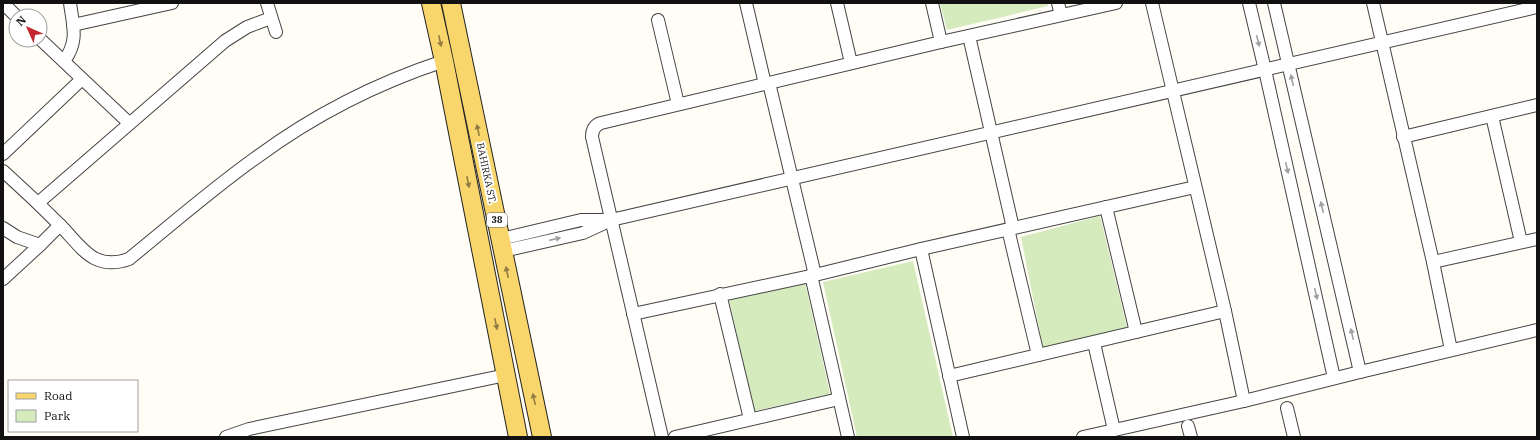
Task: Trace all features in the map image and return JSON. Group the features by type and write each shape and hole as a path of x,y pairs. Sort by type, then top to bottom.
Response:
{"main road":[{"name":"BAHIRKA ST.","path":"431,3 444,60 518,437"},
{"name":"BAHIRKA ST.","path":"451,3 542,437"}],"street":[{"path":"64,61 69,55 73,43 73,25 70,3"},
{"path":"73,25 170,3"},
{"path":"267,3 276,32"},
{"path":"746,3 793,177 848,437"},
{"path":"837,3 851,64"},
{"path":"932,3 941,42"},
{"path":"1058,3 1061,15"},
{"path":"662,437 592,137 595,127 601,123 678,104 941,42 1116,3"},
{"path":"1152,3 1244,401"},
{"path":"1249,3 1334,378"},
{"path":"1274,3 1360,372"},
{"path":"1373,3 1433,262 1451,350"},
{"path":"502,245 583,233 611,220 1537,7"},
{"path":"38,203 129,123 236,33 258,21 271,18"},
{"path":"658,20 678,104"},
{"path":"969,36 1038,355"},
{"path":"48,46 129,123"},
{"path":"3,171 38,203 90,255 96,259 109,262 123,262 129,260 257,157 302,127 367,90 444,60"},
{"path":"3,154 82,79"},
{"path":"1403,137 1537,105"},
{"path":"1492,116 1521,242"},
{"path":"633,314 813,275 1194,187"},
{"path":"1106,207 1136,332"},
{"path":"3,279 60,225"},
{"path":"3,228 17,237 40,245"},
{"path":"1433,262 1537,239"},
{"path":"921,249 963,437"},
{"path":"720,294 750,419"},
{"path":"949,376 1224,311"},
{"path":"1083,437 1244,401 1537,330"},
{"path":"1094,342 1114,430"},
{"path":"226,437 506,375"},
{"path":"675,437 839,399"},
{"path":"1287,408 1294,437"}],"green space":[{"path":"940,3 1047,3 1048,6 947,30"},
{"path":"1100,216 1127,327 1043,348 1021,237"},
{"path":"913,261 953,437 857,437 823,282"},
{"path":"805,282 830,394 754,411 729,299"}]}
